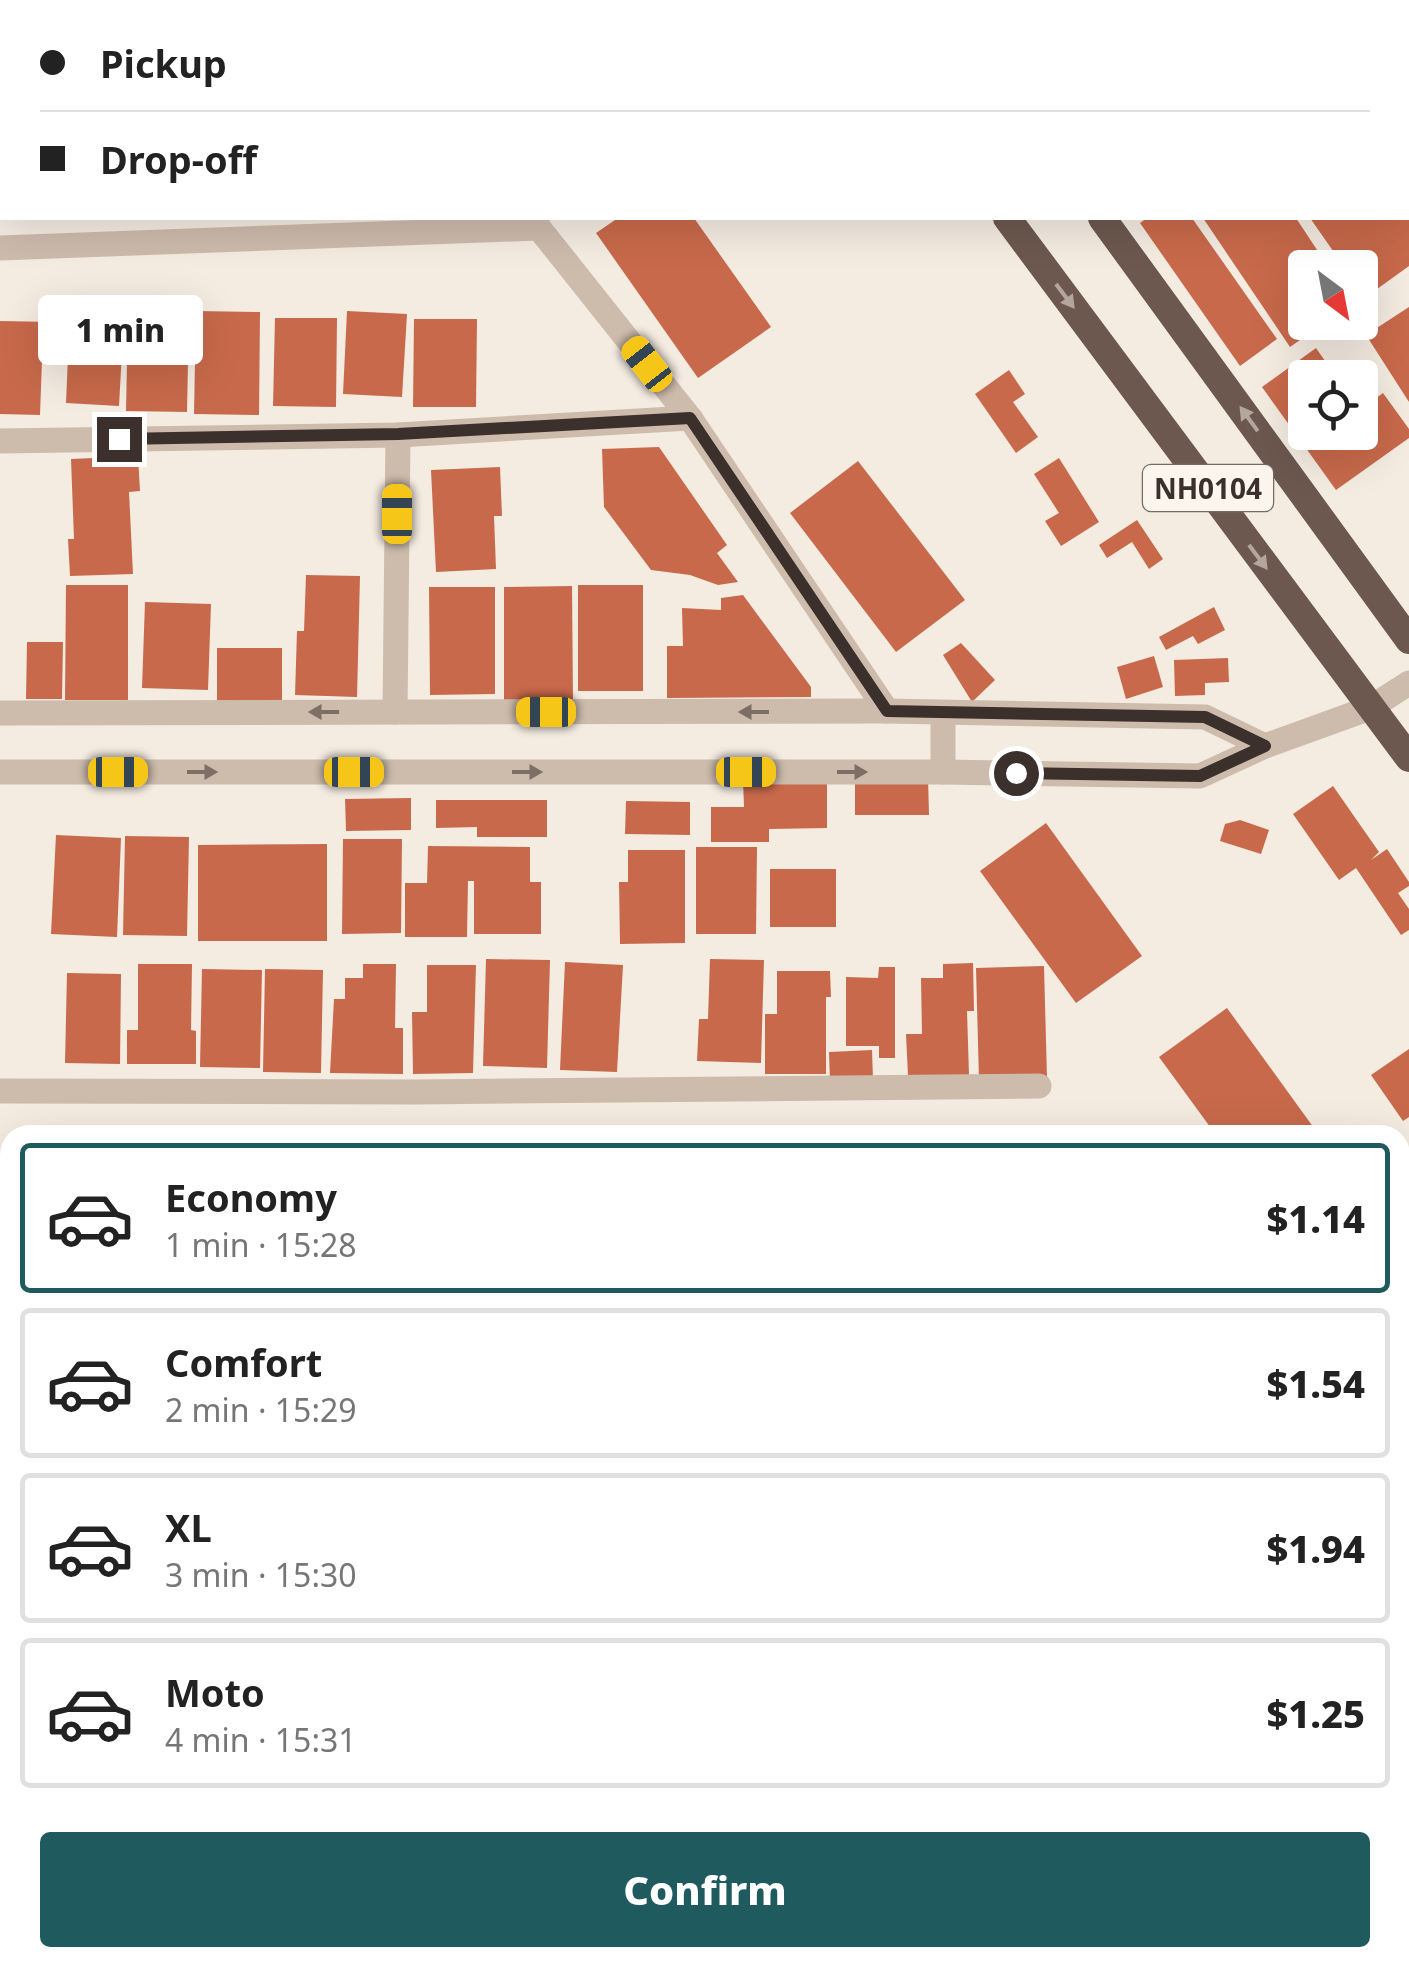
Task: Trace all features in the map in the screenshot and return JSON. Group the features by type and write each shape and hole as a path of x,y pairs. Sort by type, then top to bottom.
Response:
{"highway":[{"name":"NH0104","path":"1008,220 1409,758"},
{"name":"NH0104","path":"1103,220 1409,640"}],"street":[{"path":"0,248 535,223 690,418 887,711"},
{"path":"0,441 398,434 690,418"},
{"path":"395,712 398,434"},
{"path":"0,772 943,772 1200,776 1265,746 1370,708 1409,683"},
{"path":"0,713 887,711 1205,717 1265,746"},
{"path":"943,772 944,712"},
{"path":"0,1092 1039,1086"}],"building":[{"path":"615,220 695,220 771,327 698,378 596,233"},
{"path":"1193,220 1277,339 1240,366 1140,223"},
{"path":"1204,220 1297,220 1317,250 1288,250 1288,340 1300,340 1290,347"},
{"path":"1311,220 1409,220 1409,266 1378,288 1378,250 1332,250"},
{"path":"88,295 125,297 119,406 66,403 70,309 88,310"},
{"path":"1409,307 1409,402 1369,340 1378,340 1378,327"},
{"path":"196,311 260,312 259,415 194,414"},
{"path":"347,311 407,314 402,397 343,394"},
{"path":"128,314 189,314 187,412 126,411"},
{"path":"275,318 337,318 336,407 273,406"},
{"path":"414,319 477,319 476,407 413,407"},
{"path":"0,321 53,322 52,360 42,360 40,415 0,414"},
{"path":"1316,348 1324,360 1299,360"},
{"path":"1288,368 1288,423 1262,387"},
{"path":"1009,370 1025,394 1013,402 1038,437 1016,453 975,394"},
{"path":"1383,393 1409,429 1409,438 1336,490 1307,450 1378,450 1378,397"},
{"path":"659,447 727,545 717,553 738,582 718,585 690,575 651,570 604,507 602,449"},
{"path":"138,456 140,491 129,492 133,574 70,576 68,539 74,539 71,459"},
{"path":"1059,458 1099,522 1061,546 1045,521 1059,513 1034,474"},
{"path":"858,461 965,600 896,652 790,513"},
{"path":"500,467 502,516 494,516 496,569 436,572 431,470"},
{"path":"1137,520 1163,559 1149,569 1132,542 1107,558 1099,545"},
{"path":"306,575 360,576 357,697 295,695 297,631 304,631"},
{"path":"66,585 128,585 128,700 65,700"},
{"path":"578,585 643,585 643,691 578,691"},
{"path":"572,586 573,700 504,700 504,587"},
{"path":"429,587 495,587 495,694 430,695"},
{"path":"743,595 811,687 811,697 667,698 667,646 683,646 682,608 721,610 721,598"},
{"path":"145,602 211,604 208,690 142,688"},
{"path":"1214,607 1225,630 1198,644 1193,636 1166,650 1159,637"},
{"path":"27,642 63,642 62,699 26,699"},
{"path":"961,643 995,680 972,702 943,655"},
{"path":"217,648 282,648 282,702 217,703"},
{"path":"1154,656 1163,687 1126,699 1117,667"},
{"path":"1228,658 1229,682 1205,683 1205,695 1175,696 1174,660"},
{"path":"928,777 929,815 855,815 855,778"},
{"path":"827,779 827,828 769,829 769,842 711,842 711,807 744,807 743,780"},
{"path":"1333,786 1379,852 1371,860 1387,849 1409,882 1398,893 1409,909 1409,930 1401,935 1356,868 1339,880 1293,814"},
{"path":"411,798 411,830 346,831 345,799"},
{"path":"436,800 547,800 547,837 477,837 477,827 436,828"},
{"path":"626,801 690,802 690,835 625,834"},
{"path":"1240,820 1269,830 1261,854 1220,841 1225,824"},
{"path":"1046,823 1142,956 1076,1003 980,871"},
{"path":"56,835 121,838 117,937 51,934"},
{"path":"125,836 189,837 187,936 123,935"},
{"path":"343,839 402,839 401,933 342,934"},
{"path":"327,844 327,941 198,941 198,845"},
{"path":"428,846 530,847 530,882 541,882 541,934 474,934 474,881 468,881 467,937 405,937 405,883 427,883"},
{"path":"696,847 757,847 756,934 696,934"},
{"path":"628,850 685,850 685,943 620,944 619,882 628,882"},
{"path":"770,869 836,869 836,927 770,927"},
{"path":"486,959 550,960 547,1068 483,1066"},
{"path":"710,959 764,960 761,1063 697,1061 699,1019 708,1019"},
{"path":"565,962 623,965 617,1072 560,1070"},
{"path":"973,963 974,1011 967,1011 969,1075 908,1076 906,1034 922,1034 921,978 943,978 943,964"},
{"path":"138,964 192,964 191,1030 196,1031 196,1064 127,1064 127,1030 138,1030"},
{"path":"363,964 396,964 395,1028 403,1028 403,1074 330,1073 334,999 345,999 345,978 363,978"},
{"path":"427,965 476,965 473,1073 413,1074 412,1012 427,1012"},
{"path":"1044,966 1047,1078 979,1080 976,968"},
{"path":"879,967 895,967 895,1058 879,1058 879,1046 846,1046 846,977 878,978"},
{"path":"202,969 262,970 260,1068 200,1067"},
{"path":"265,969 323,970 321,1073 263,1072"},
{"path":"777,971 830,971 826,1074 765,1074 765,1014 777,1014"},
{"path":"67,973 121,974 120,1064 65,1063"},
{"path":"1227,1008 1312,1125 1209,1125 1159,1057"},
{"path":"1409,1049 1409,1117 1403,1121 1371,1075"},
{"path":"872,1050 873,1080 830,1082 829,1052"}],"route":[{"path":"119,439 398,434 690,418 887,711 1205,717 1265,746 1200,776 1016,773"}]}
